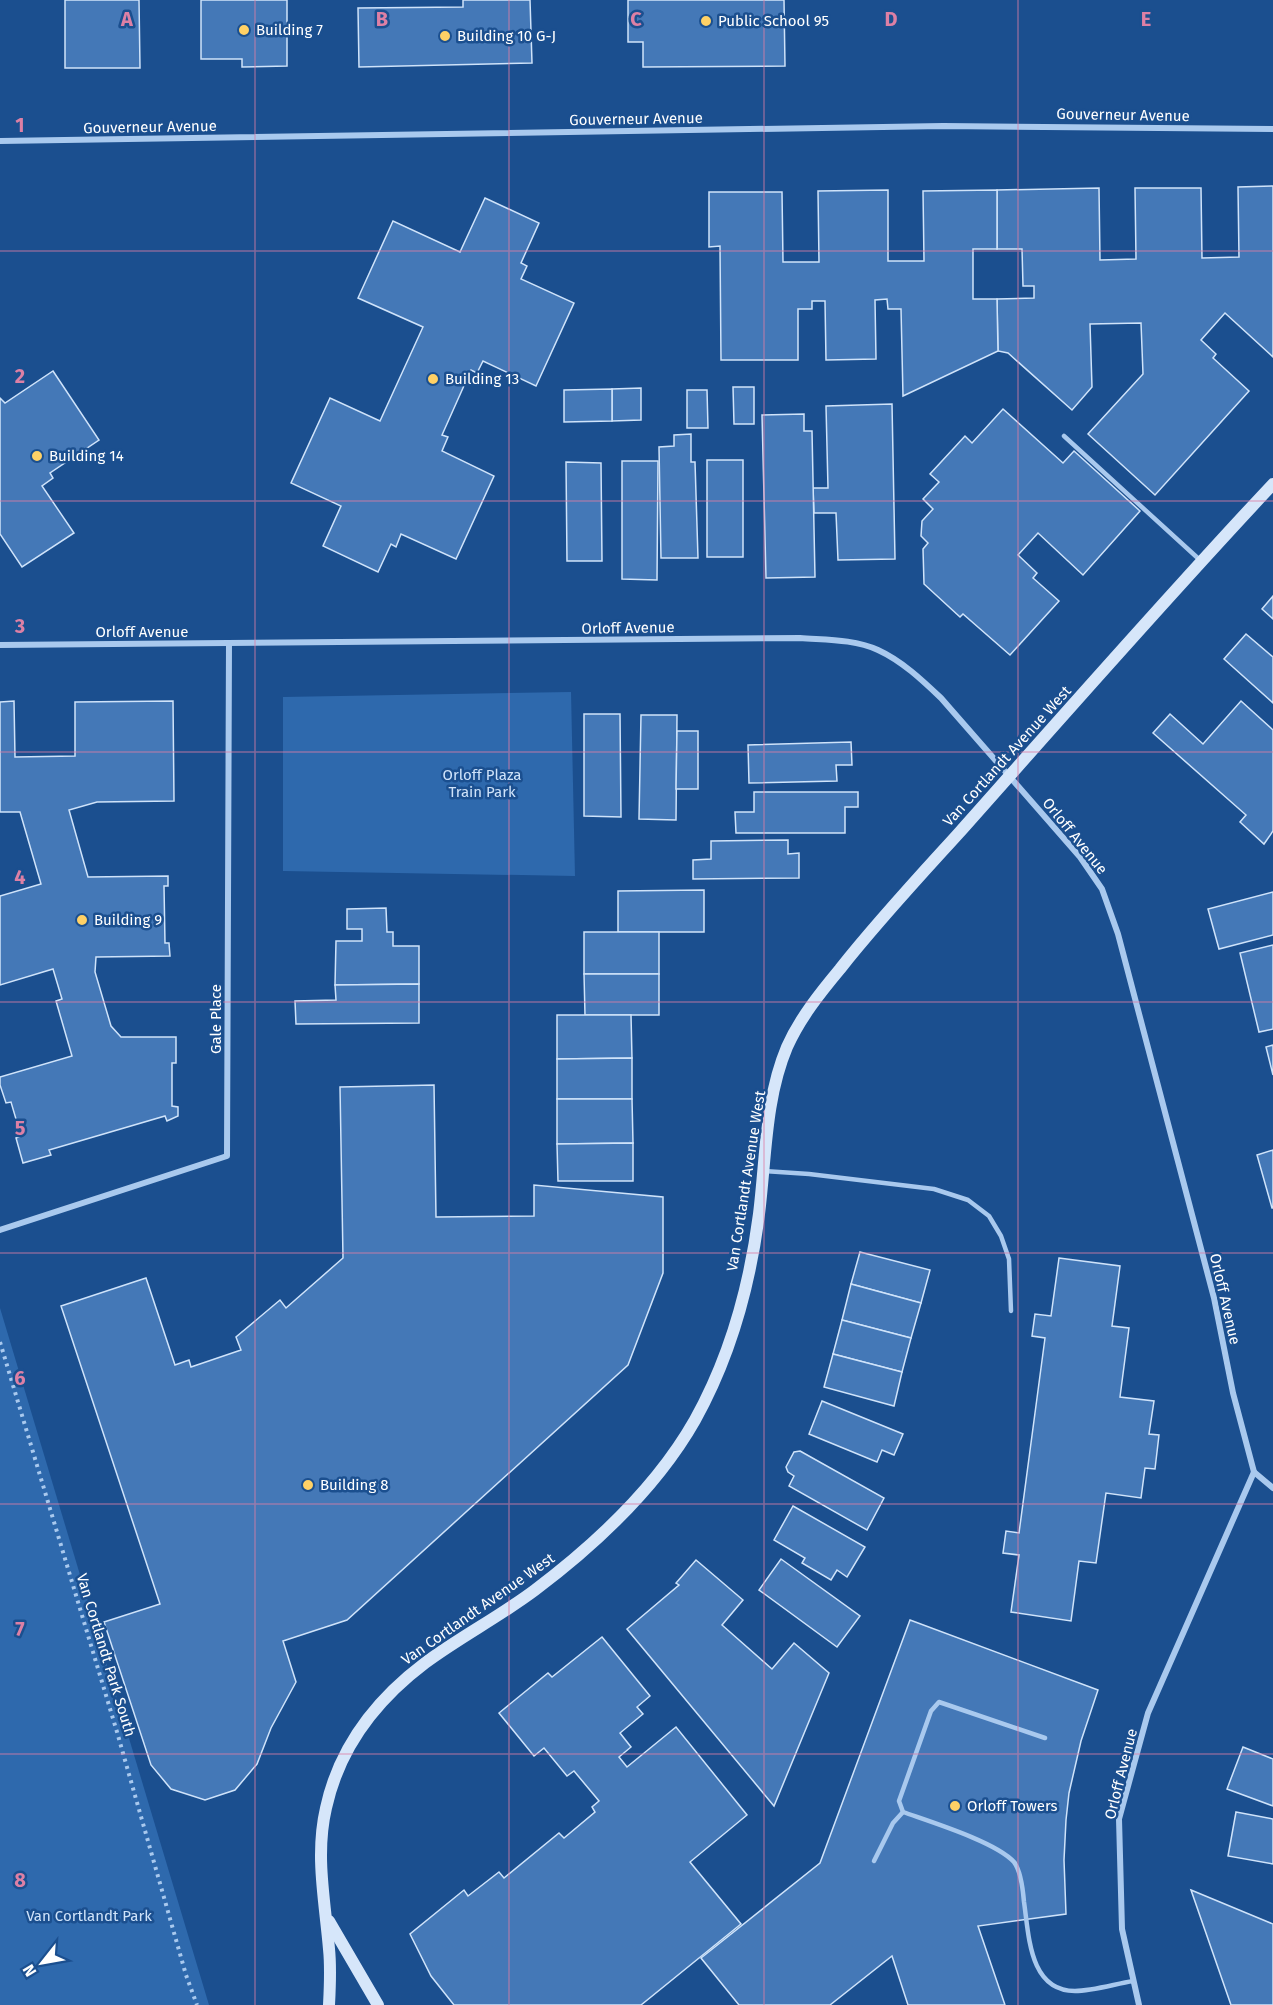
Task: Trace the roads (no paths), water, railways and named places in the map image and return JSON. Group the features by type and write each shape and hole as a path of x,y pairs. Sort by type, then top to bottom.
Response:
{"main road":[{"name":"Van Cortlandt Avenue West","path":"330,2005 331,1975 320,1864 321,1835 326,1808 340,1763 352,1741 365,1721 395,1689 426,1663 532,1592 592,1544 650,1482 673,1453 694,1421 725,1355 751,1258 764,1171 766,1135 778,1073 788,1046 805,1015 860,943 1273,483"},
{"path":"326,1915 378,2005"}],"street":[{"name":"Gouverneur Avenue","path":"0,141 944,126 1273,129"},
{"name":"Orloff Avenue","path":"0,645 800,638 855,643 876,649 895,659 941,698 1080,857 1102,890 1118,934 1214,1298 1233,1393 1254,1472 1148,1713 1119,1819 1122,1929 1139,2005"},
{"name":"Gale Place","path":"0,1230 227,1156 229,643"},
{"path":"1254,1472 1273,1488"}],"lane":[{"path":"1064,436 1201,561"},
{"path":"764,1171 934,1189 968,1200 989,1216 1001,1236 1008,1259 1011,1311"},
{"path":"1045,1738 939,1702 931,1711 899,1801 903,1812 1003,1851 1016,1865 1023,1891 1033,1958 1042,1977 1056,1987 1074,1991 1133,1981"},
{"path":"874,1862 893,1823 903,1812"}],"place":[{"name":"Public School 95","path":"706,21"},
{"name":"Building 7","path":"244,30"},
{"name":"Building 10 G-J","path":"445,36"},
{"name":"Building 13","path":"433,379"},
{"name":"Building 14","path":"37,456"},
{"name":"Building 9","path":"82,920"},
{"name":"Building 8","path":"308,1485"},
{"name":"Orloff Towers","path":"955,1806"}],"park label":[{"name":"Orloff Plaza Train Park","path":"482,784"},
{"name":"Van Cortlandt Park","path":"89,1916"}]}
